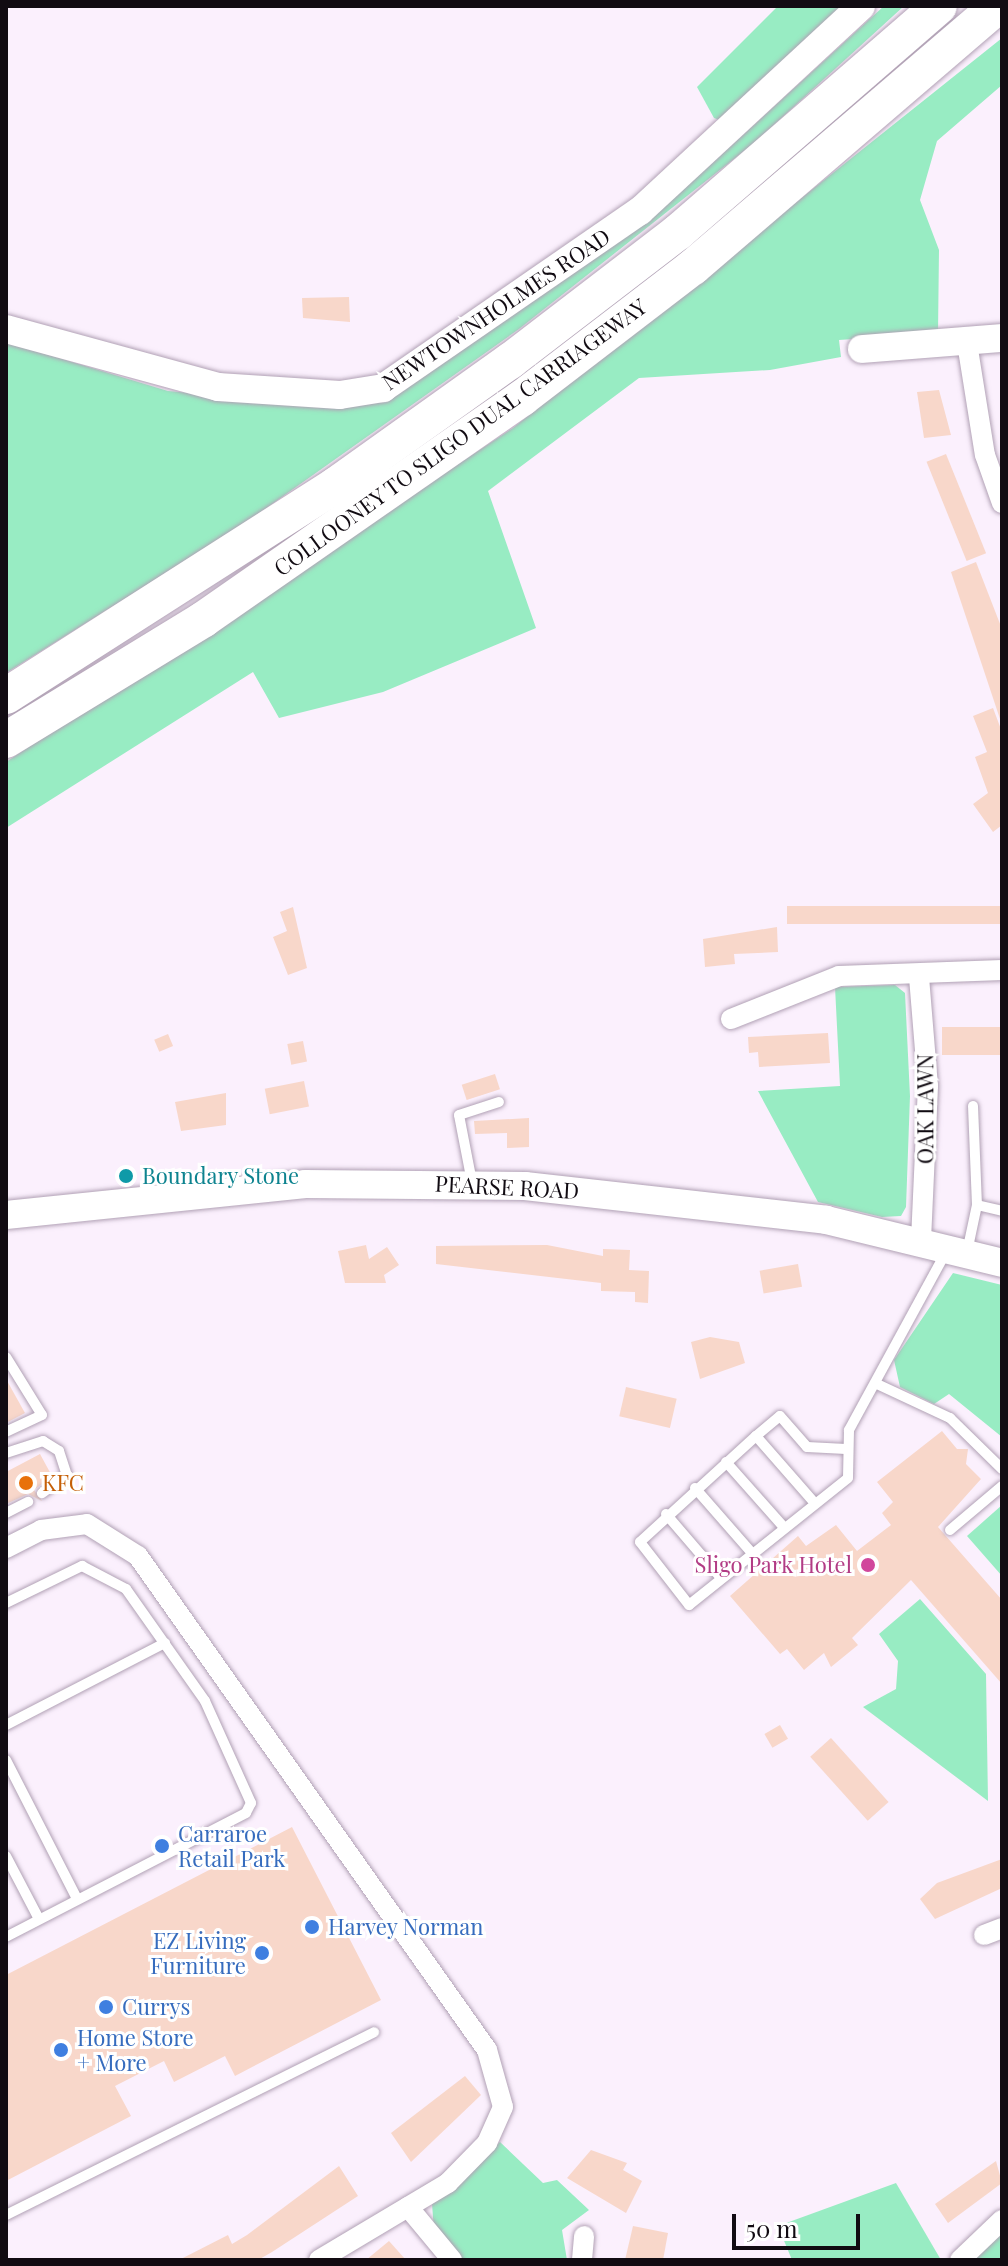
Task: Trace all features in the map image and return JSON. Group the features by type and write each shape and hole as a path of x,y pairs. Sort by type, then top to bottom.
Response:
{"highway":[{"path":"832,102 920,6"},
{"name":"COLLOONEY TO SLIGO DUAL CARRIAGEWAY","path":"6,696 286,518 510,361 832,102 939,6"},
{"name":"COLLOONEY TO SLIGO DUAL CARRIAGEWAY","path":"6,740 204,619 510,407 849,138 997,6"},
{"path":"849,138 1002,21"}],"street":[{"name":"NEWTOWNHOLMES ROAD","path":"6,329 218,387 340,395 383,388 640,211 861,6"},
{"path":"862,349 1002,338"},
{"path":"967,343 985,455 1002,503"},
{"path":"731,1019 839,976 919,977 1002,970"},
{"name":"OAK LAWN","path":"919,977 945,1248"},
{"name":"PEARSE ROAD","path":"6,1215 305,1184 472,1184 779,1213 1002,1263"},
{"path":"6,1548 41,1530 87,1524 138,1556 487,2050 501,2084 498,2124 448,2183 319,2260"},
{"path":"408,2207 452,2260"},
{"path":"960,2260 1002,2220"},
{"path":"582,2260 584,2236"}],"lane":[{"path":"472,1184 459,1115 499,1102"},
{"path":"846,1449 807,1447 780,1416 666,1514 640,1542 689,1605 812,1500 848,1478 846,1449 945,1248 977,1205 973,1106"},
{"path":"977,1205 1002,1211"},
{"path":"6,1357 42,1415 6,1432"},
{"path":"877,1384 950,1418 1002,1469"},
{"path":"756,1436 812,1500"},
{"path":"6,1453 43,1441 59,1451 65,1480 42,1493"},
{"path":"726,1462 782,1525"},
{"path":"950,1530 1002,1486"},
{"path":"695,1488 751,1552"},
{"path":"6,1513 28,1502"},
{"path":"666,1514 721,1578"},
{"path":"6,1603 82,1566 126,1589 165,1643 244,1779 246,1813 6,1937"},
{"path":"6,1725 165,1643"},
{"path":"6,1760 77,1899"},
{"path":"6,1856 39,1919"},
{"path":"6,2215 374,2032"}],"green space":[{"path":"778,6 844,6 722,121 714,118 697,87"},
{"path":"884,6 904,6 754,143 519,329 241,526 6,673 6,342 168,391 347,407 673,199"},
{"path":"1002,38 1002,85 937,141 920,200 939,250 938,333 839,340 841,357 770,370 639,378 488,491 536,628 383,692 279,718 253,672 6,828 6,762 513,428"},
{"path":"895,985 905,993 910,1096 906,1207 901,1216 882,1217 818,1202 758,1091 840,1086 835,987"},
{"path":"953,1273 1002,1285 1002,1437 949,1394 934,1404 900,1387 894,1360"},
{"path":"1002,1505 1002,1576 967,1536"},
{"path":"920,1599 986,1674 988,1801 863,1707 896,1689 898,1661 879,1634"},
{"path":"500,2142 543,2183 557,2180 589,2210 562,2230 567,2260 462,2260 434,2230 432,2204"},
{"path":"896,2183 941,2260 792,2260 778,2226"},
{"path":"1002,2234 1002,2260 969,2260"}],"building":[{"path":"349,297 350,322 303,318 302,298"},
{"path":"939,390 951,435 924,438 917,392"},
{"path":"946,454 986,553 967,561 927,462"},
{"path":"976,562 1002,629 1001,722 951,572"},
{"path":"993,708 1002,732 1002,825 993,832 973,804 988,793 975,757 987,752 973,716"},
{"path":"787,906 1002,906 1002,924 787,924"},
{"path":"293,907 307,968 288,975 273,937 287,931 280,912"},
{"path":"777,927 778,952 734,954 735,964 705,967 703,939"},
{"path":"942,1027 1002,1027 1002,1055 942,1055"},
{"path":"828,1033 830,1063 759,1067 758,1052 749,1053 748,1037"},
{"path":"168,1034 173,1046 159,1052 154,1040"},
{"path":"303,1041 307,1062 291,1065 287,1044"},
{"path":"495,1074 500,1089 467,1100 462,1085"},
{"path":"304,1081 309,1107 270,1114 265,1089"},
{"path":"226,1093 226,1125 181,1131 175,1102"},
{"path":"529,1118 529,1147 507,1148 507,1133 475,1134 474,1121"},
{"path":"366,1245 369,1259 387,1247 399,1265 384,1275 386,1283 345,1283 338,1251"},
{"path":"547,1245 603,1256 603,1249 630,1250 629,1270 649,1271 648,1303 635,1302 635,1292 601,1291 601,1283 436,1264 436,1246"},
{"path":"798,1264 802,1287 764,1293 760,1271"},
{"path":"710,1337 739,1342 745,1363 700,1379 691,1342"},
{"path":"6,1379 25,1413 6,1423"},
{"path":"626,1387 677,1399 670,1428 619,1416"},
{"name":"Sligo Park Hotel","path":"942,1431 957,1449 968,1449 966,1464 981,1479 938,1527 1002,1600 1002,1684 911,1580 852,1638 858,1645 831,1667 824,1653 804,1670 787,1649 780,1654 730,1596 798,1536 806,1546 836,1525 857,1551 891,1525 882,1513 893,1502 877,1482"},
{"name":"KFC","path":"40,1454 52,1476 34,1490 42,1501 28,1494 6,1504 6,1472"},
{"path":"780,1725 788,1739 772,1748 764,1734"},
{"path":"831,1738 889,1802 868,1821 810,1757"},
{"path":"292,1827 381,2000 235,2076 225,2056 174,2082 164,2061 115,2086 131,2116 6,2181 6,1975"},
{"path":"1002,1859 1002,1888 935,1919 920,1899 937,1883"},
{"path":"465,2076 481,2095 411,2162 391,2133"},
{"path":"591,2150 627,2163 623,2170 642,2181 626,2213 567,2178"},
{"path":"996,2161 1002,2183 948,2223 935,2204"},
{"path":"339,2166 358,2196 272,2252 258,2260 179,2260 228,2235 232,2244"},
{"path":"633,2226 668,2233 663,2260 625,2260"},
{"path":"389,2241 406,2260 366,2260"}],"place":[{"name":"Boundary Stone","path":"126,1176"},
{"name":"KFC","path":"26,1483"},
{"name":"Sligo Park Hotel","path":"868,1565"},
{"name":"Carraroe Retail Park","path":"162,1846"},
{"name":"Harvey Norman","path":"312,1927"},
{"name":"EZ Living Furniture","path":"262,1953"},
{"name":"Currys","path":"106,2007"},
{"name":"Home Store + More","path":"61,2050"}]}
